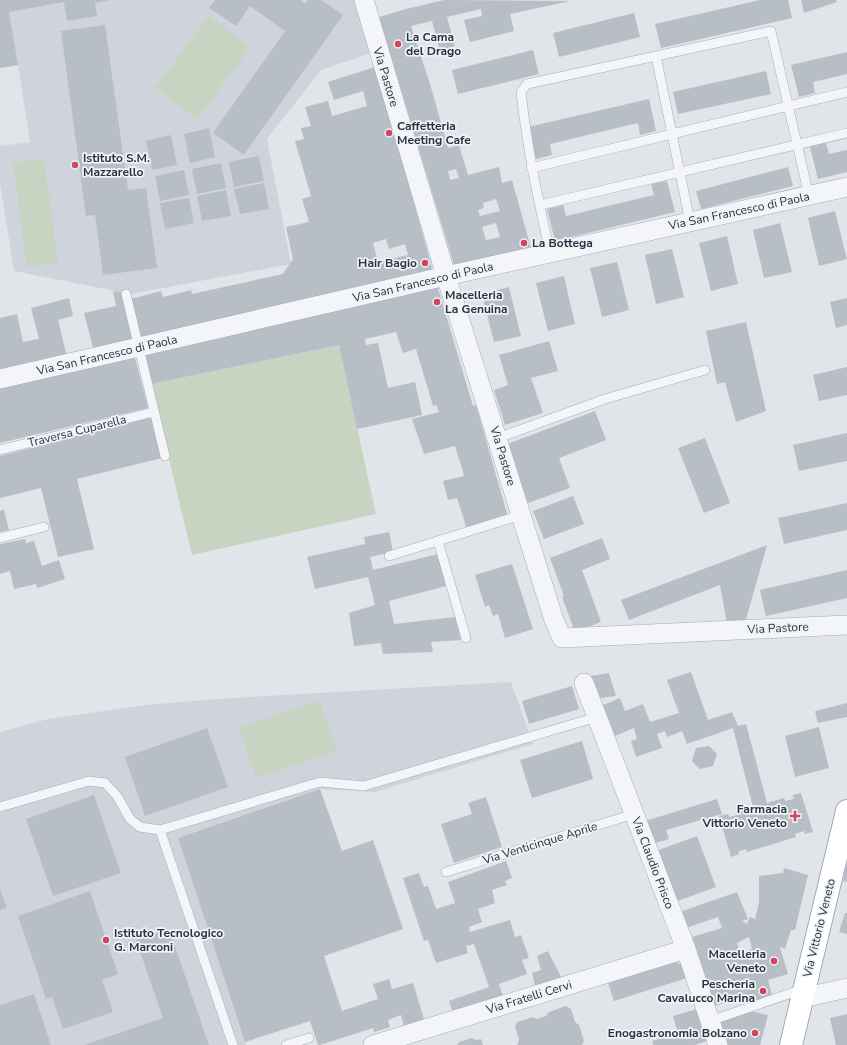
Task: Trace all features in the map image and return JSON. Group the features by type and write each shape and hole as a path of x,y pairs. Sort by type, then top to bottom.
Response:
{"main road":[{"name":"Via Vittorio Veneto","path":"791,1045 847,811"}],"street":[{"name":"Via Pastore","path":"364,0 446,276 554,620 562,638 847,625"},
{"name":"Via San Francesco di Paola","path":"0,380 446,276 847,188"},
{"name":"Via Claudio Prisco","path":"584,683 686,949 718,1045"},
{"name":"Via Fratelli Cervi","path":"373,1045 686,949"},
{"path":"803,993 847,988"}],"lane":[{"path":"550,253 531,168 520,92 527,84 771,31 809,196"},
{"path":"656,56 690,222"},
{"path":"531,168 847,92"},
{"path":"540,205 847,133"},
{"path":"126,294 165,456"},
{"path":"498,438 605,399 705,370"},
{"name":"Traversa Cuparella","path":"0,450 154,412"},
{"path":"389,556 521,515"},
{"path":"0,538 44,527"},
{"path":"438,541 466,638"},
{"path":"0,807 89,781 105,783 117,796 130,819 140,827 160,830 320,782 364,786 597,718"},
{"name":"Via Venticinque Aprile","path":"446,872 634,814"},
{"path":"160,830 233,1045"},
{"path":"710,1021 803,993"},
{"path":"286,1045 309,1038"}],"shaded area":[{"path":"0,0 354,0 371,53 321,70 267,139 291,264 131,294 14,271 0,184 0,146 30,142 18,65 0,68"},
{"name":"Istituto Tecnologico G. Marconi","path":"511,682 533,744 375,792 320,789 178,838 246,1045 0,1045 0,732 48,719 146,705 216,699"}],"green space":[{"path":"209,15 251,47 197,119 155,88"},
{"path":"44,158 58,263 27,267 13,162"},
{"path":"339,345 376,514 192,555 151,384"},
{"path":"320,701 337,751 256,778 239,728"}],"building":[{"path":"0,0 107,1 95,3 97,16 67,21 64,2 9,12 18,65 0,68"},
{"path":"215,0 300,0 305,4 308,0 321,0 343,15 244,155 213,133 285,31 250,6 236,26 209,8"},
{"path":"444,0 570,1 510,14 514,31 470,42 464,20 482,16 481,9 447,17 455,46 440,51 432,21 411,26 430,84 448,148 459,145 468,175 499,167 502,183 512,180 531,248 455,268 379,17","holes":["456,169 459,178 450,180 448,171","496,199 500,211 480,216 478,210 484,208 483,203","496,223 500,237 486,240 482,227"]},
{"path":"760,0 788,0 792,18 661,48 655,24"},
{"path":"801,0 836,0 837,2 804,13"},
{"path":"634,13 640,37 559,57 553,33"},
{"path":"105,25 128,190 146,188 157,268 103,275 95,215 86,216 61,31"},
{"path":"533,50 539,74 458,94 452,70"},
{"path":"847,52 847,74 813,82 815,93 799,97 791,65"},
{"path":"375,67 433,272 141,339 131,299 161,291 163,297 191,290 192,294 283,274 293,259 286,227 309,222 302,199 311,196 295,141 304,139 301,128 311,126 305,107 328,101 332,116 367,106 363,91 334,100 328,82","holes":["386,239 389,249 405,244 408,255 378,262 373,243"]},
{"path":"766,71 771,94 678,114 673,92"},
{"path":"649,99 656,131 640,135 638,123 550,144 552,155 536,159 528,127"},
{"path":"209,128 215,157 190,163 184,134"},
{"path":"171,135 177,165 152,170 146,141"},
{"path":"826,143 829,154 847,150 847,172 818,179 810,147"},
{"path":"259,156 264,181 234,187 229,162"},
{"path":"221,163 226,188 197,194 192,169"},
{"path":"788,167 793,186 701,209 696,191"},
{"path":"184,170 189,195 160,201 155,176"},
{"path":"667,181 675,212 555,241 547,209 563,205 566,216 654,195 651,184"},
{"path":"264,183 269,209 240,214 234,189"},
{"path":"226,190 231,216 202,221 197,196"},
{"path":"189,198 194,223 165,229 160,203"},
{"path":"835,211 847,259 819,266 808,218"},
{"path":"780,223 792,272 764,278 753,230"},
{"path":"727,236 738,284 711,291 699,243"},
{"path":"672,249 684,297 656,304 645,255"},
{"path":"617,262 629,310 602,317 590,268"},
{"path":"564,276 575,324 548,331 536,283"},
{"path":"437,285 473,406 476,405 508,517 467,529 457,498 448,500 443,481 464,476 462,468 455,446 424,454 412,419 439,412 436,405 433,406 416,349 403,353 396,332 365,339 366,345 378,343 388,388 415,382 422,415 357,429 339,345 151,384 144,352"},
{"path":"509,287 521,336 494,342 482,294"},
{"path":"113,291 121,292 133,341 94,351 84,313 116,306"},
{"path":"69,298 73,316 58,320 67,357 0,373 0,318 17,314 23,342 39,339 31,308"},
{"path":"847,298 847,325 836,328 830,302"},
{"path":"746,322 766,411 736,422 725,382 717,384 706,331"},
{"path":"549,341 558,371 531,378 543,413 505,425 494,390 508,385 499,355"},
{"path":"134,354 148,408 0,443 0,385"},
{"path":"847,367 847,395 819,401 813,375"},
{"path":"595,411 606,440 559,458 570,488 528,503 507,444"},
{"path":"151,417 162,458 77,479 94,549 58,557 41,488 0,498 0,456"},
{"path":"847,433 847,461 799,471 793,445"},
{"path":"705,438 730,503 704,513 678,448"},
{"path":"573,496 584,524 544,539 533,511"},
{"path":"847,503 847,530 784,544 778,518"},
{"path":"4,510 9,530 0,532 0,511"},
{"path":"389,532 393,552 370,557 373,570 438,554 446,586 389,601 394,624 455,617 461,640 431,642 433,652 383,654 381,643 354,646 349,613 375,605 368,577 315,589 307,557 365,544 364,537"},
{"path":"602,538 610,559 582,570 601,622 575,632 550,558"},
{"path":"25,539 26,543 34,541 42,566 59,560 65,579 37,588 36,584 14,589 10,571 0,574 0,544"},
{"path":"767,545 745,623 727,624 720,585 629,620 621,600"},
{"path":"512,564 533,629 505,638 498,614 493,616 489,605 485,607 475,575"},
{"path":"847,570 847,598 766,616 760,590"},
{"path":"691,672 708,720 732,712 738,726 746,724 767,803 784,798 785,801 794,799 793,795 801,793 813,832 805,834 804,831 795,834 796,837 747,852 746,849 739,851 739,854 731,857 719,816 728,814 729,817 737,815 736,812 753,807 733,728 687,744 682,731 667,737 665,731 657,734 662,748 636,757 631,741 637,739 634,728 615,736 603,705 620,698 625,711 643,704 650,722 679,713 667,680"},
{"path":"609,673 616,696 599,698 591,676"},
{"path":"572,686 579,709 529,724 522,701"},
{"path":"847,703 847,717 818,723 815,711"},
{"path":"819,727 829,768 795,777 785,736"},
{"path":"207,728 228,787 145,816 125,757"},
{"path":"582,741 593,779 532,798 520,760"},
{"path":"709,746 717,754 713,766 700,769 692,761 696,748"},
{"path":"320,789 342,851 373,840 403,929 324,956 342,1011 378,999 373,984 389,979 392,989 413,983 424,1019 404,1026 401,1015 388,1020 390,1027 374,1032 373,1028 320,1045 318,1045 310,1021 245,1042 178,838"},
{"path":"94,795 121,873 53,896 26,819"},
{"path":"486,797 502,847 454,863 441,824 472,814 468,803"},
{"path":"717,799 722,814 666,830 669,839 652,844 645,821"},
{"path":"697,836 716,887 675,902 656,851"},
{"path":"506,861 512,878 505,881 507,885 492,890 495,903 478,909 482,922 469,927 470,932 510,920 515,937 521,935 529,958 522,960 527,974 499,984 503,996 453,1013 449,1001 489,987 474,944 466,946 468,953 436,963 428,940 424,941 403,878 419,873 424,887 428,886 436,909 455,903 448,882"},
{"path":"847,865 847,882 843,881"},
{"path":"784,868 808,875 795,930 791,930 785,949 780,947 788,974 768,980 772,995 755,1001 753,994 714,1006 692,937 722,928 718,917 686,928 680,912 737,892 748,919 742,921 747,924 750,917 755,919 759,902 759,876 783,873","holes":["749,937 752,949 740,953 737,943"]},
{"path":"0,889 7,908 0,910"},
{"path":"90,891 118,974 102,980 113,1012 63,1029 52,997 46,999 18,916"},
{"path":"845,913 847,913 847,934 839,932"},
{"path":"169,929 209,1045 84,1045 163,1018 136,940"},
{"path":"548,951 561,977 535,986 532,973 541,970 537,956"},
{"path":"674,962 681,964 687,978 614,1001 608,983"},
{"path":"34,994 51,1045 0,1045 0,1005"},
{"path":"566,1006 571,1009 575,1022 579,1025 584,1041 582,1045 517,1045 519,1040 515,1027 517,1022 533,1017 537,1019 546,1016 549,1012"},
{"path":"697,1009 707,1041 695,1045 653,1045 652,1041 678,1033 673,1016"},
{"path":"750,1011 768,1015 760,1045 726,1045 720,1022"},
{"path":"847,1014 847,1045 836,1045 830,1018"},
{"path":"472,1038 476,1040 481,1039 483,1045 457,1045 459,1042"}],"place":[{"name":"La Cama del Drago","path":"398,44"},
{"name":"Caffetteria Meeting Cafe","path":"389,133"},
{"name":"Istituto S.M. Mazzarello","path":"75,165"},
{"name":"La Bottega","path":"524,243"},
{"name":"Hair Bagio","path":"425,263"},
{"name":"Macelleria La Genuina","path":"437,302"},
{"name":"Farmacia Vittorio Veneto","path":"795,816"},
{"name":"Istituto Tecnologico G. Marconi","path":"106,940"},
{"name":"Macelleria Veneto","path":"774,961"},
{"name":"Pescheria Cavalucco Marina","path":"763,991"},
{"name":"Enogastronomia Bolzano","path":"755,1033"}]}
